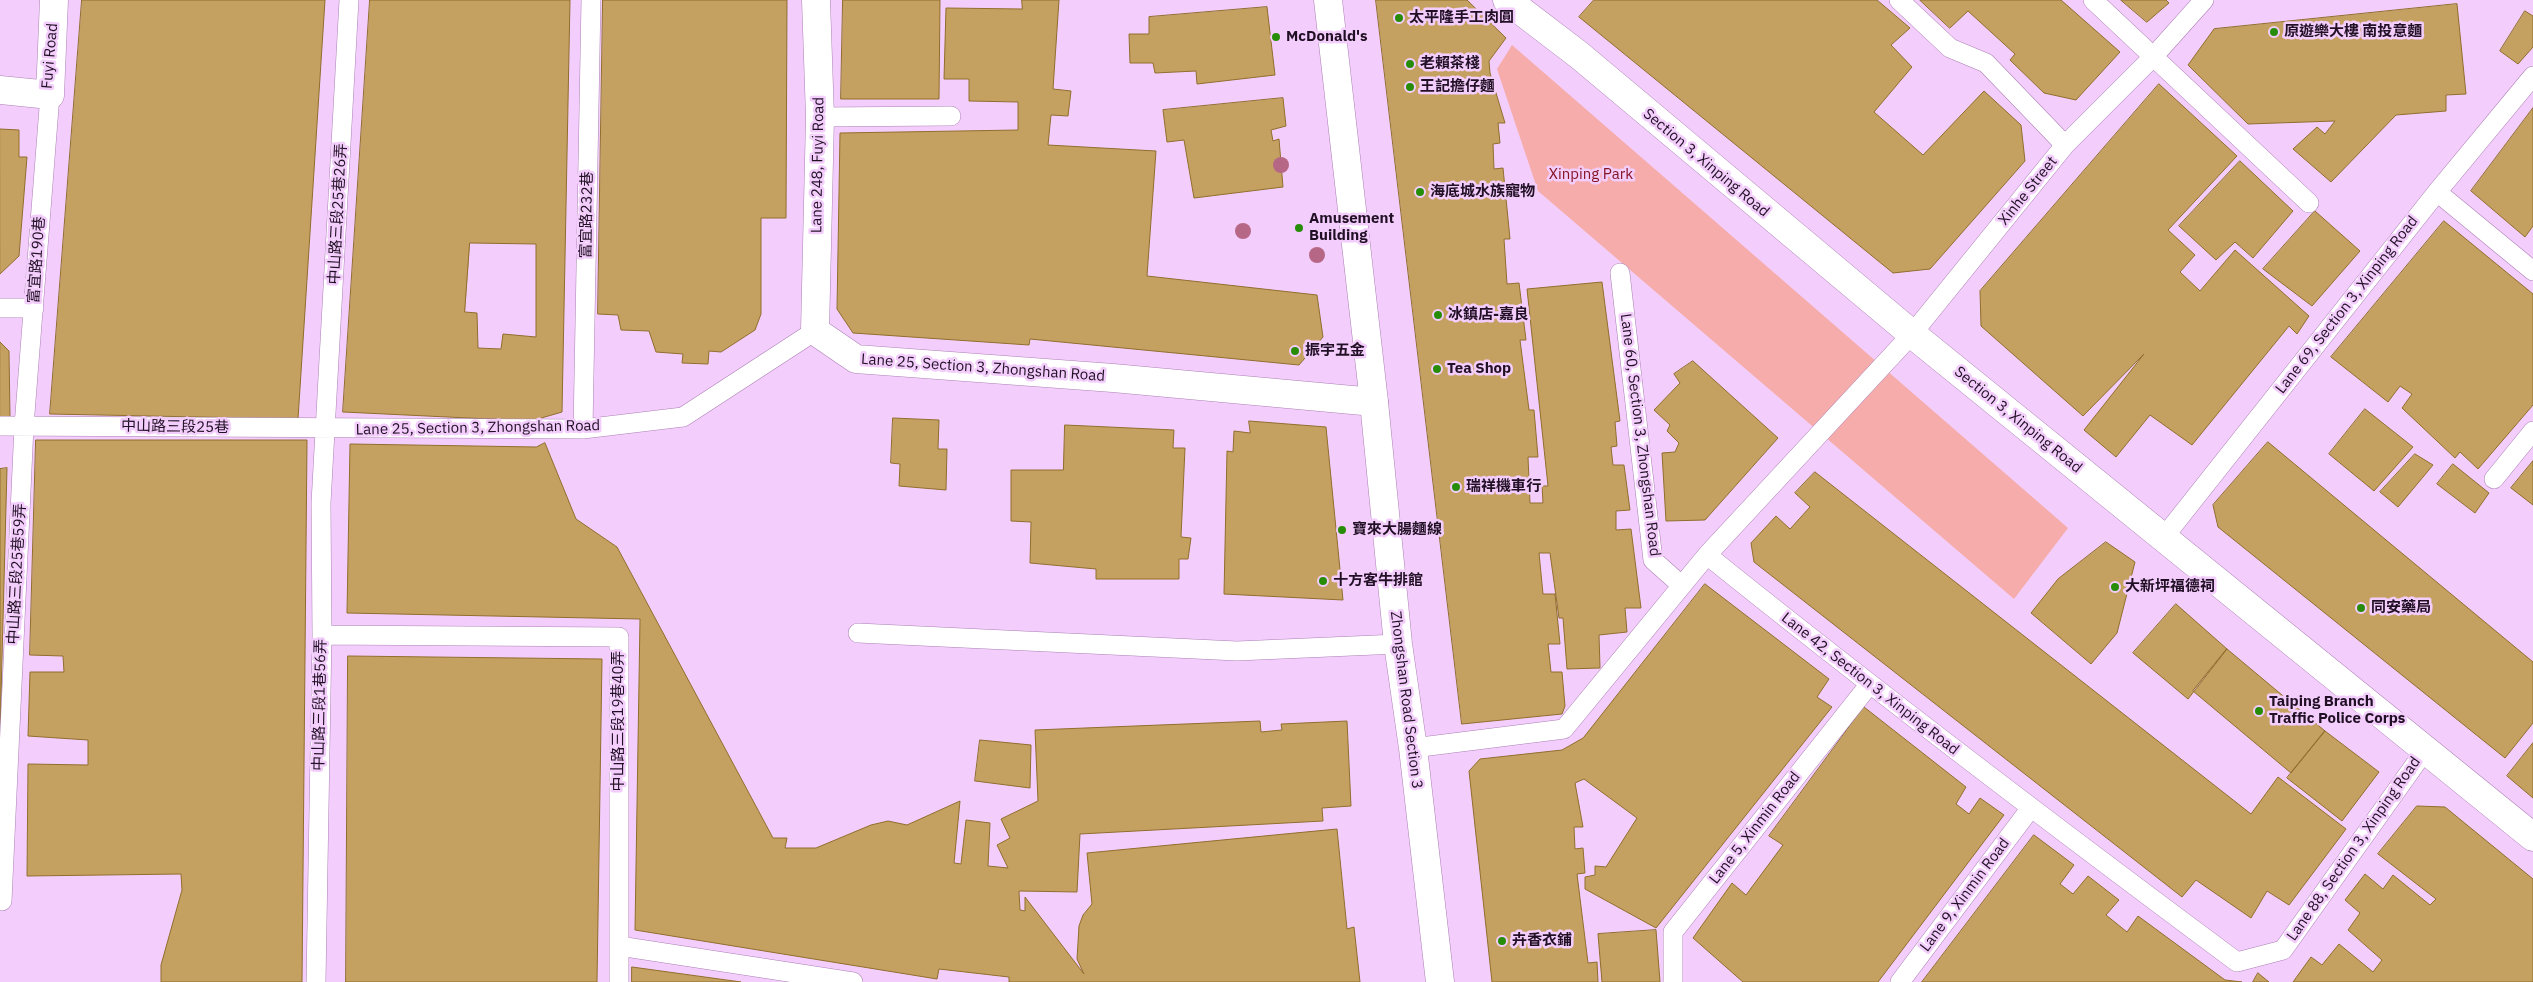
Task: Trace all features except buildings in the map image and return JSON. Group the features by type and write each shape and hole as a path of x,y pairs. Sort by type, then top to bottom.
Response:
{"street":[{"name":"Fuyi Road","path":"0,90 50,95 54,0"},
{"name":"Lane 248, Fuyi Road","path":"815,331 820,117 816,0"},
{"name":"Zhongshan Road Section 3","path":"1328,0 1374,402 1398,644 1413,748 1440,982"},
{"name":"Section 3, Xinping Road","path":"1507,0 1579,55 1912,334 2533,837"},
{"name":"Lane 25, Section 3, Zhongshan Road","path":"815,331 856,359 1113,378 1374,402"}],"lane":[{"name":"中山路三段25巷26弄","path":"326,429 349,0"},
{"name":"富宜路232巷","path":"583,429 591,0"},
{"path":"1899,0 1950,48 1986,63 2065,145"},
{"path":"2094,0 2309,203"},
{"name":"Xinhe Street","path":"1912,334 2065,145 2154,57 2204,0"},
{"name":"Lane 69, Section 3, Xinping Road","path":"2164,537 2437,192 2533,76"},
{"name":"富宜路190巷","path":"24,426 50,95"},
{"path":"820,117 951,116"},
{"path":"2437,192 2533,271"},
{"name":"Lane 60, Section 3, Zhongshan Road","path":"1620,273 1653,560 1681,585"},
{"path":"0,308 34,308"},
{"name":"Lane 25, Section 3, Zhongshan Road","path":"326,429 583,429 683,417 815,331"},
{"path":"1413,748 1564,730 1681,585 1912,334"},
{"name":"中山路三段25巷","path":"0,426 326,429"},
{"name":"中山路三段25巷59弄","path":"2,901 24,426"},
{"name":"中山路三段1巷56弄","path":"316,982 322,635 321,503 326,429"},
{"path":"2494,479 2533,432"},
{"name":"Lane 42, Section 3, Xinping Road","path":"1708,555 1869,685 2030,809 2237,962 2283,950"},
{"path":"858,633 1237,651 1398,644"},
{"name":"中山路三段19巷40弄","path":"322,635 619,638 619,982"},
{"name":"Lane 5, Xinmin Road","path":"1673,982 1673,932 1869,685"},
{"name":"Lane 88, Section 3, Xinping Road","path":"2283,950 2426,749"},
{"name":"Lane 9, Xinmin Road","path":"1900,982 2030,809"},
{"path":"619,946 853,982"}],"green space":[{"name":"Xinping Park","path":"1512,45 2068,528 2014,599 1538,191 1497,69"}],"place":[{"name":"太平隆手工肉圓","path":"1399,18"},
{"name":"原遊樂大樓 南投意麵","path":"2274,32"},
{"name":"McDonald's","path":"1276,37"},
{"name":"老賴茶棧","path":"1410,64"},
{"name":"王記擔仔麵","path":"1410,87"},
{"name":"海底城水族寵物","path":"1420,192"},
{"name":"Amusement Building","path":"1299,228"},
{"name":"冰鎮店-嘉良","path":"1438,315"},
{"name":"振宇五金","path":"1295,351"},
{"name":"Tea Shop","path":"1437,369"},
{"name":"瑞祥機車行","path":"1456,487"},
{"name":"寶來大腸麵線","path":"1342,530"},
{"name":"十方客牛排館","path":"1323,581"},
{"name":"大新坪福德祠","path":"2115,587"},
{"name":"同安藥局","path":"2361,608"},
{"name":"Taiping Branch Traffic Police Corps","path":"2259,711"},
{"name":"卉香衣鋪","path":"1502,941"}]}
